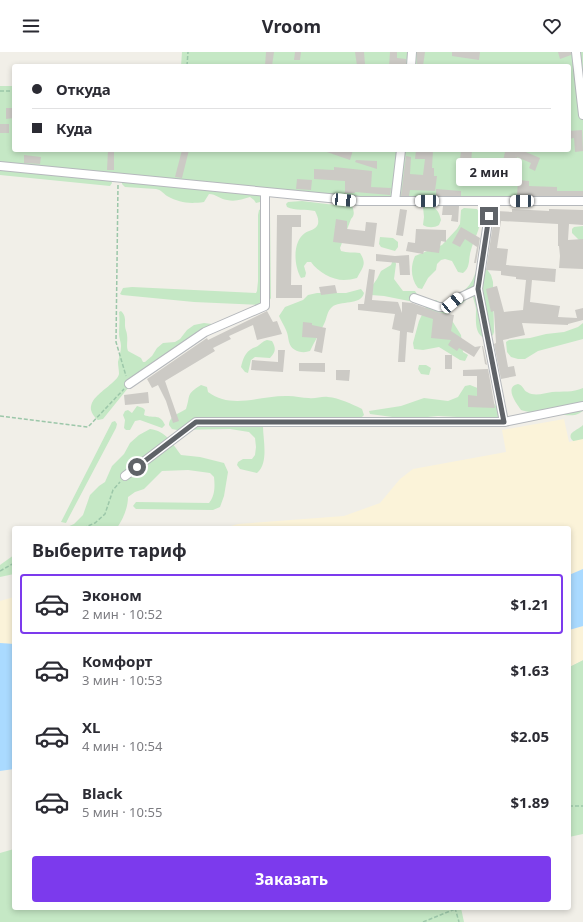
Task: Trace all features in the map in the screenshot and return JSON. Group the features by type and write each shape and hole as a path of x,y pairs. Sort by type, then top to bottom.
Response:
{"street":[{"path":"410,64 412,52"},
{"path":"576,52 583,115"},
{"path":"395,201 401,152"},
{"path":"0,166 360,201 583,201"},
{"path":"129,384 205,332 265,306 266,192"},
{"path":"491,201 478,289 504,422"},
{"path":"414,298 439,307 446,307 460,296 478,289"},
{"path":"125,476 196,422 504,422 583,406"}],"path":[{"path":"187,64 188,52"},
{"path":"0,92 12,91"},
{"path":"0,416 88,427 129,384 116,342 118,177"},
{"path":"88,526 95,523 105,514 113,490 125,476"},
{"path":"0,571 12,564"},
{"path":"571,806 583,806"},
{"path":"423,922 453,910"},
{"path":"455,910 459,922"}],"green space":[{"path":"182,52 583,52 583,201 360,201 269,192 261,198 260,202 256,203 250,197 230,201 209,194 204,202 189,203 180,202 167,196 158,189 125,187 122,182 111,180 112,183 110,186 0,175 0,86 12,86 12,152 571,152 571,64 181,64"},
{"path":"302,201 352,206 354,214 340,248 343,252 360,253 364,263 357,278 344,280 335,279 321,272 311,262 307,262 304,266 306,273 305,277 301,278 296,261 296,248 301,237 305,233 316,228 318,224 318,217 315,211 290,208 287,207 286,204 288,202"},
{"path":"425,205 434,207 438,211 441,220 439,225 435,227 427,227 423,225 423,207"},
{"path":"263,208 270,214 271,298 268,303 261,305 194,302 120,294 123,288 132,287 256,293 258,281 258,215 259,210"},
{"path":"464,208 477,209 480,219 480,224 470,253 466,271 463,273 458,272 452,261 445,259 441,260 437,264 436,270 428,278 422,289 418,288 412,273 412,264 415,256 442,245 460,224 461,210"},
{"path":"583,226 583,244 572,233 572,229 574,227"},
{"path":"380,237 393,238 398,242 398,247 395,251 381,247 379,244"},
{"path":"393,260 395,260 396,264 394,279 403,291 415,291 418,296 414,302 371,295 367,293 381,271 391,265"},
{"path":"484,265 491,275 493,282 494,332 493,335 487,339 480,335 478,331 476,323 476,308 473,297 455,307 452,307 450,300 452,297 462,292 469,286 477,268"},
{"path":"361,289 364,293 359,300 336,305 330,309 310,351 300,352 292,348 287,332 279,316 285,307 303,300 308,295 317,293 346,293"},
{"path":"429,300 436,300 441,303 461,335 463,352 468,355 465,361 460,360 439,347 423,350 414,349 413,343 419,321"},
{"path":"121,311 125,318 128,351 141,358 143,362 152,356 157,348 163,343 175,342 194,325 204,323 212,324 213,326 128,388 103,419 98,420 92,413 91,406 99,394 116,379 119,374 118,362 121,346 119,336 119,312"},
{"path":"583,323 583,339 538,351 525,359 511,357 507,352 506,342 509,340 564,332 578,327"},
{"path":"267,340 272,341 273,343 275,350 273,354 270,358 255,357 251,360 248,373 245,372 241,367 246,354"},
{"path":"419,365 426,365 431,368 429,375 421,374 418,369"},
{"path":"518,384 527,392 536,394 579,390 583,388 583,411 575,415 557,415 521,410 511,392 512,388"},
{"path":"201,385 207,387 208,392 217,397 237,401 278,396 332,398 362,409 364,415 360,419 263,426 264,457 261,469 257,473 240,469 237,465 238,462 243,459 252,459 255,455 255,438 249,432 230,429 177,430 172,429 169,425 169,422 173,417 186,409 189,396"},
{"path":"470,385 485,391 500,412 500,417 495,419 438,416 407,419 370,414 369,411 401,406 424,398 448,401 458,397 465,386"},
{"path":"137,406 145,410 144,415 159,418 165,425 162,428 140,420 135,421 130,430 126,430 124,428 125,420 123,415 125,411 128,410 132,413"},
{"path":"115,421 117,424 116,428 66,523 61,522 112,422"},
{"path":"583,425 583,444 574,442 571,439 571,434"},
{"path":"150,429 156,430 171,442 181,455 200,457 224,463 228,472 224,496 220,507 213,510 136,509 133,506 136,502 209,503 211,500 214,491 214,477 210,473 188,470 162,471 144,489 135,492 128,497 125,513 118,526 70,526 74,524 83,515 90,495 105,482 112,466 124,454 130,443 139,435"},
{"path":"12,556 12,574 0,577 0,565"},
{"path":"583,660 583,834 571,837 571,666"},
{"path":"12,850 12,910 461,910 464,922 0,922 0,853"}],"sand":[{"path":"564,419 569,442 583,439 583,569 571,574 571,526 231,526 238,524 344,516 380,503 400,479 413,469 506,452 502,430"},
{"path":"12,598 12,644 0,643 0,601"},
{"path":"583,626 583,660 571,666 571,629"}],"water":[{"path":"583,569 583,626 571,629 571,574"},
{"path":"0,643 12,644 12,769 0,771"}],"building":[{"path":"266,52 274,52 272,64 265,64"},
{"path":"295,52 301,52 300,60 294,60"},
{"path":"355,52 364,52 365,64 357,64"},
{"path":"390,52 397,52 397,58 406,59 406,64 389,64"},
{"path":"417,52 425,52 423,64 417,64"},
{"path":"452,52 480,52 479,60 452,56"},
{"path":"558,52 571,52 571,55 560,59"},
{"path":"6,108 12,108 12,118 6,119"},
{"path":"0,124 9,124 9,133 0,133"},
{"path":"582,130 583,151 575,152 574,138 571,139 571,131"},
{"path":"108,152 114,152 114,170 107,170"},
{"path":"181,152 188,152 182,178 175,177"},
{"path":"327,152 352,152 350,160"},
{"path":"416,152 433,152 432,168 434,168 434,176 437,176 435,191 410,190 409,196 401,196 406,156 411,157 410,174 423,175 425,159 415,159"},
{"path":"461,152 472,152 470,179 461,179 461,170 459,170"},
{"path":"505,152 526,152 540,158 535,171 529,168 531,163 517,157 513,168 502,165"},
{"path":"24,155 41,157 40,164 24,163"},
{"path":"356,160 377,161 377,169 355,162"},
{"path":"334,167 372,171 371,187 391,188 390,195 355,192 345,193 345,181 314,179 314,169 334,170"},
{"path":"297,179 312,180 311,190 296,189"},
{"path":"518,180 529,181 529,186 557,187 557,191 583,191 583,196 517,196"},
{"path":"436,189 461,191 461,196 436,196"},
{"path":"443,206 459,206 458,222 451,221 452,215 442,215"},
{"path":"400,209 407,210 403,236 396,235"},
{"path":"512,209 549,211 549,209 583,210 583,225 569,224 568,240 583,239 583,269 559,268 560,256 558,246 558,224 501,221 497,248 508,249 506,265 556,269 555,282 532,280 530,302 560,306 558,317 577,318 575,310 583,308 583,320 568,325 522,323 525,335 503,340 508,367 514,366 516,376 501,379 494,344 496,343 494,311 491,312 486,289 497,286 504,312 523,310 526,280 501,275 501,271 486,270 494,218 497,218 497,211 512,212"},
{"path":"277,215 301,215 301,227 292,227 291,285 302,285 302,298 276,298"},
{"path":"336,219 347,221 347,229 365,231 366,222 377,223 374,247 333,242"},
{"path":"461,227 480,238 476,263 474,263 477,247 465,239 460,247 452,243"},
{"path":"416,229 446,230 446,242 441,241 439,253 424,251 423,254 406,251 408,242 415,243"},
{"path":"376,254 395,256 409,255 410,275 400,275 399,263 376,261"},
{"path":"369,269 375,270 372,300 398,302 402,313 402,302 412,303 437,312 454,315 451,331 475,347 481,346 474,357 459,348 457,351 448,345 451,340 431,338 433,319 417,314 413,333 407,332 405,362 398,362 400,331 392,329 395,314 358,310 358,304 364,304"},
{"path":"335,285 337,293 321,295 319,287"},
{"path":"267,311 273,322 277,321 282,334 257,340 253,325 229,336 231,339 213,348 215,351 165,381 179,421 173,423 166,401 158,385 152,388 147,379 207,338 208,340"},
{"path":"303,322 312,323 312,325 326,328 322,353 314,351 317,338 302,337"},
{"path":"483,346 487,365 485,364"},
{"path":"278,350 285,350 283,372 251,370 252,360 278,362"},
{"path":"445,355 452,355 452,369 445,369"},
{"path":"299,363 325,363 325,372 299,371"},
{"path":"488,369 495,408 468,407 468,395 477,396 477,376 463,376 463,370"},
{"path":"336,370 350,370 349,381 336,380"},
{"path":"148,392 149,403 125,405 124,395"}],"route":[{"path":"137,467 196,422 504,422 478,289 489,216"}]}
